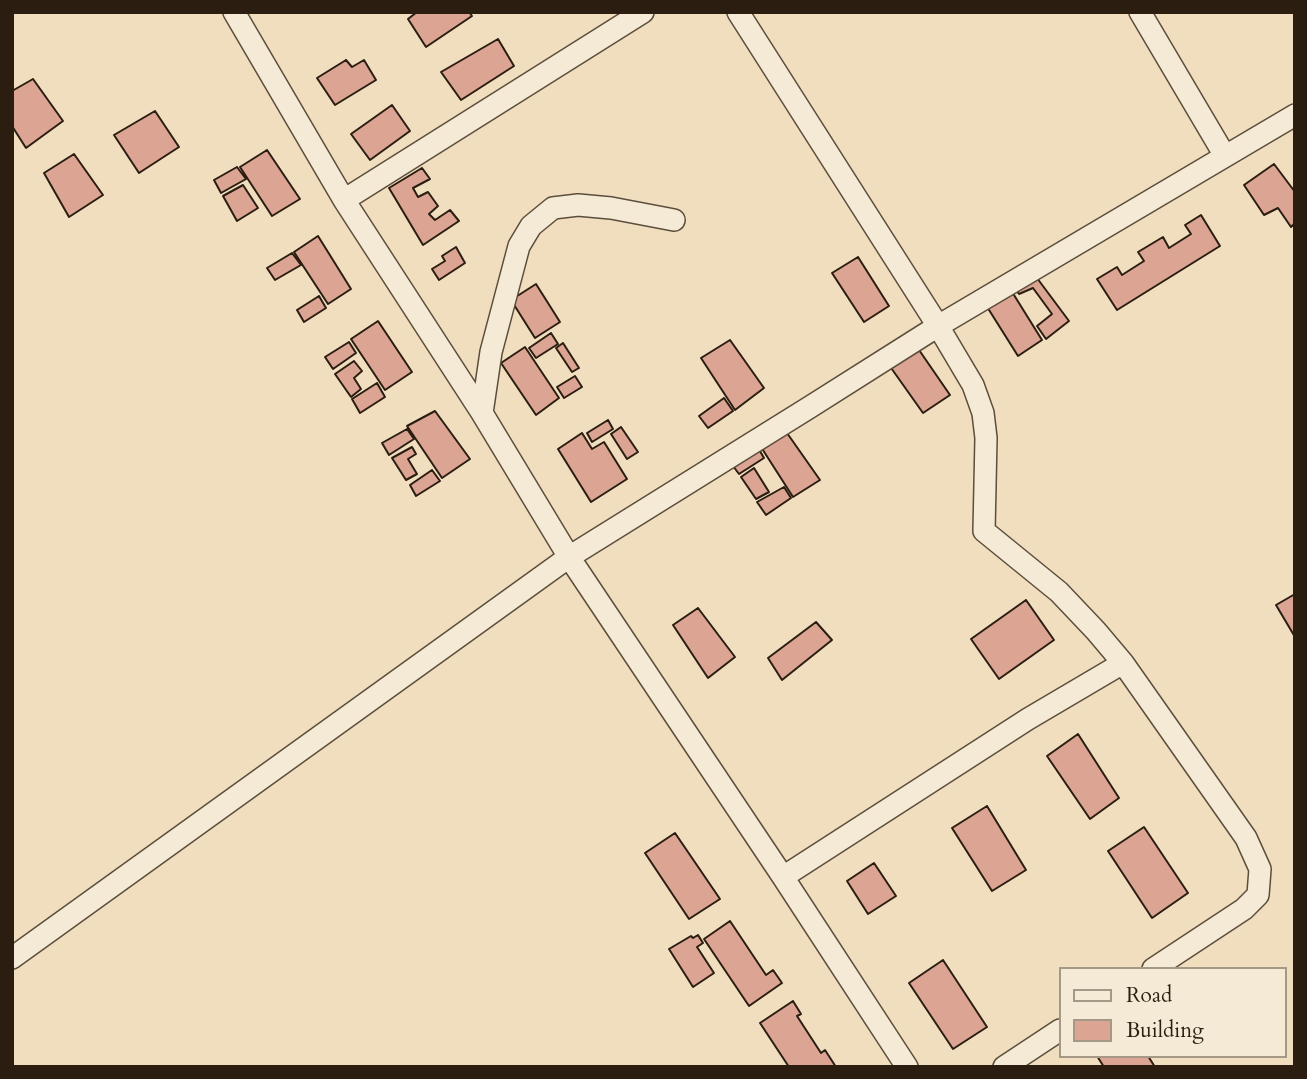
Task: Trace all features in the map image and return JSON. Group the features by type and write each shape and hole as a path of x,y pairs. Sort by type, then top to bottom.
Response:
{"street":[{"path":"234,12 344,200 482,413 569,557 907,1067"},
{"path":"344,200 643,12"},
{"path":"738,12 974,385 983,413 986,438 984,531 1059,592 1122,663 1247,838 1260,869 1258,895 1244,909 1156,967"},
{"path":"1140,12 1225,156"},
{"path":"12,958 569,557 938,326 1295,115"},
{"path":"482,413 491,352 519,246 531,226 553,208 578,205 611,208 674,220"},
{"path":"783,877 1028,719 1122,663"},
{"path":"1004,1067 1058,1031"}],"building":[{"path":"417,12 469,12 472,16 426,47 408,19"},
{"path":"498,39 514,66 461,100 441,72"},
{"path":"346,60 352,67 364,60 376,80 335,105 317,78"},
{"path":"33,79 63,121 26,148 12,126 12,91"},
{"path":"392,105 410,131 370,160 351,134"},
{"path":"155,111 179,147 139,173 114,135"},
{"path":"267,150 300,199 272,216 240,167"},
{"path":"74,154 103,195 69,217 44,173"},
{"path":"1274,164 1295,192 1295,223 1291,227 1278,208 1264,215 1244,185"},
{"path":"237,167 246,179 221,193 214,180"},
{"path":"422,168 430,179 413,188 418,197 428,192 438,206 429,214 435,220 450,210 459,221 423,245 389,188"},
{"path":"243,185 258,208 237,221 223,196"},
{"path":"1201,215 1220,246 1117,310 1097,279 1117,267 1122,275 1144,261 1138,252 1163,237 1169,248 1191,234 1185,225"},
{"path":"318,236 351,289 328,304 294,252"},
{"path":"456,247 465,263 439,280 432,269 445,261 442,256"},
{"path":"292,253 301,265 275,280 267,268"},
{"path":"858,257 889,306 864,322 832,273"},
{"path":"1034,274 1069,321 1046,339 1037,326 1052,314 1033,288 1019,294 1013,286"},
{"path":"536,284 560,322 535,338 511,300"},
{"path":"1009,287 1042,340 1018,356 984,302"},
{"path":"319,296 326,308 304,322 297,310"},
{"path":"378,321 412,372 385,390 351,339"},
{"path":"551,333 558,344 536,358 529,348"},
{"path":"730,340 764,388 735,410 701,358"},
{"path":"349,342 356,353 333,369 325,357"},
{"path":"563,343 579,368 572,372 556,348"},
{"path":"525,347 559,398 536,415 501,363"},
{"path":"917,347 950,395 923,413 889,365"},
{"path":"354,361 362,371 354,378 361,389 351,397 335,374"},
{"path":"575,376 582,387 564,398 557,387"},
{"path":"377,383 385,397 360,413 352,399"},
{"path":"724,398 733,411 708,428 699,416"},
{"path":"435,411 470,459 442,478 407,426"},
{"path":"608,420 613,429 592,442 587,433"},
{"path":"621,427 638,452 627,459 611,434"},
{"path":"407,429 414,439 389,455 382,443"},
{"path":"582,433 592,449 604,442 627,479 591,502 558,449"},
{"path":"787,433 820,480 793,497 761,447"},
{"path":"757,446 764,458 739,474 730,462"},
{"path":"412,447 416,454 408,459 417,474 406,480 392,458"},
{"path":"754,468 769,492 756,499 741,477"},
{"path":"432,470 440,481 416,496 410,485"},
{"path":"784,487 791,498 766,515 757,502"},
{"path":"1295,594 1295,637 1276,605"},
{"path":"1026,600 1054,640 999,679 971,639"},
{"path":"698,608 735,657 708,678 673,625"},
{"path":"816,622 832,640 782,680 768,658"},
{"path":"1078,734 1119,798 1090,819 1047,756"},
{"path":"987,806 1026,870 992,891 952,828"},
{"path":"1144,827 1188,893 1152,918 1108,851"},
{"path":"675,833 720,899 689,919 645,853"},
{"path":"874,863 896,896 868,914 847,881"},
{"path":"730,921 766,975 773,970 782,983 749,1006 704,939"},
{"path":"698,935 703,943 697,947 714,973 693,987 669,949 691,936 693,938"},
{"path":"943,960 987,1027 953,1049 909,983"},
{"path":"793,1001 801,1014 797,1016 821,1053 825,1050 836,1067 789,1067 760,1023"},
{"path":"1098,1058 1149,1058 1155,1067 1104,1067"}]}
